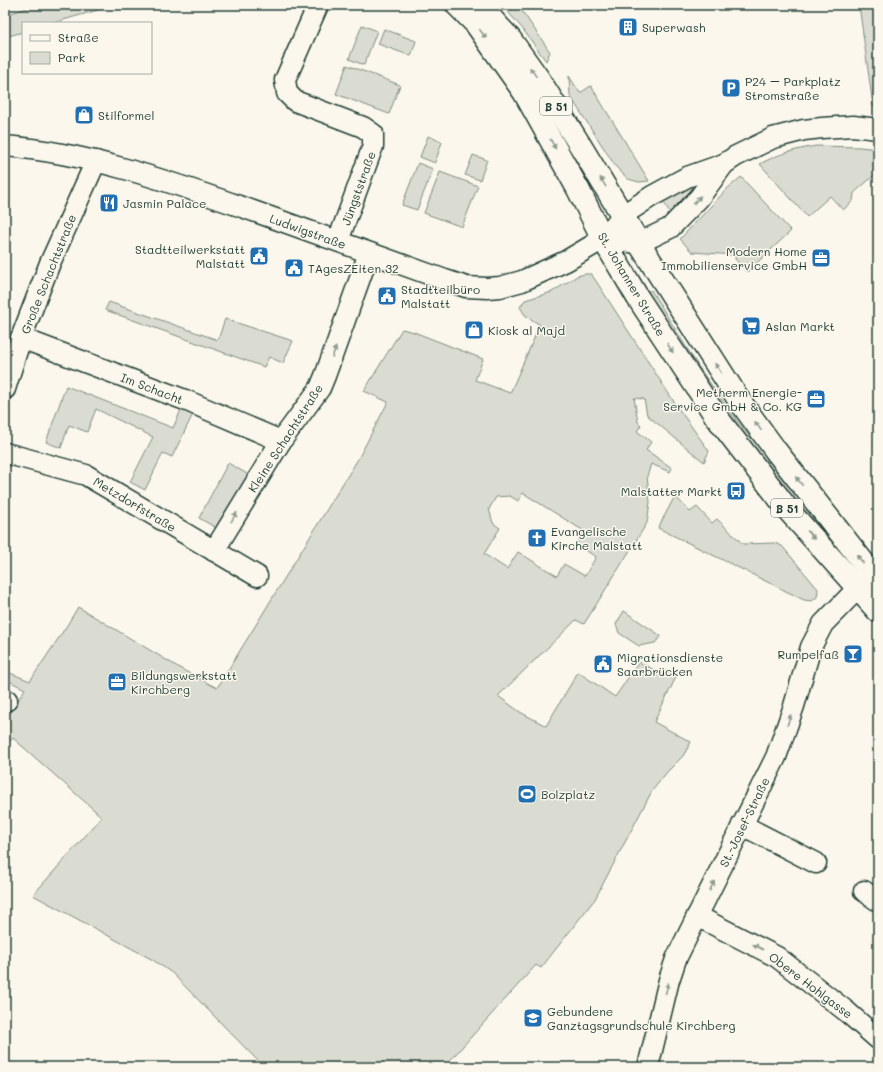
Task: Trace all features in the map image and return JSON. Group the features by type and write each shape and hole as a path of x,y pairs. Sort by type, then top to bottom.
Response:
{"main road":[{"name":"St. Johanner Straße","path":"457,5 476,24 524,92 578,189 603,239 638,298 714,415 789,511 825,552 870,581"},
{"name":"B 51","path":"479,5 510,39 540,81 639,243 739,400 776,451 842,536 870,581 878,610"}],"street":[{"name":"Jüngststraße","path":"318,5 285,80 287,93 295,101 363,127 373,134 373,146 338,241"},
{"path":"603,239 639,243 670,228 699,198 724,164 736,156 773,138 804,130 853,126 878,129"},
{"name":"Ludwigstraße","path":"5,146 25,148 96,161 185,187 466,287 487,288 500,287 522,281 566,261 603,239 623,215 652,196 686,177 724,164"},
{"name":"Große Schachtstraße","path":"5,389 21,338 50,263 96,161"},
{"name":"Kleine Schachtstraße","path":"214,550 280,441 320,388 326,376 369,252"},
{"name":"Im Schacht","path":"21,338 185,400 280,441"},
{"name":"Metzdorfstraße","path":"5,453 86,475 257,576"},
{"name":"St.-Josef-Straße","path":"648,1067 669,980 676,959 776,757 794,706 811,647 823,624 870,581"},
{"path":"742,826 816,863"},
{"name":"Obere Hohlgasse","path":"697,916 777,956 846,1011 878,1039"}],"green space":[{"path":"37,5 115,5 56,22 22,22 22,32 5,37 5,15"},
{"path":"502,5 518,5 550,52 546,61 522,28"},
{"path":"859,5 878,5 878,107 873,106"},
{"path":"362,25 377,31 364,65 349,59"},
{"path":"384,29 416,41 411,56 378,44"},
{"path":"347,65 400,85 389,114 336,94"},
{"path":"569,76 580,93 591,86 649,181 639,182 628,179 616,167 570,96"},
{"path":"428,136 442,142 435,163 420,157"},
{"path":"816,146 878,149 878,172 854,193 853,201 843,210 830,196 807,217 760,164 787,152"},
{"path":"473,155 487,160 480,180 465,175"},
{"path":"418,163 433,169 417,210 402,205"},
{"path":"440,172 478,186 462,227 424,213"},
{"path":"741,177 791,231 747,272 735,259 735,255 692,252 680,239 727,189"},
{"path":"704,180 671,214 662,200"},
{"path":"591,274 678,408 709,451 704,462 647,415 644,399 634,398 638,422 641,425 637,431 651,442 646,450 672,468 670,472 651,464 647,476 650,502 647,523 584,624 576,620 498,696 520,712 546,726 578,672 615,697 639,662 658,672 680,669 654,722 691,742 683,756 667,772 652,791 595,899 541,968 536,965 444,1067 376,1067 373,1065 372,1067 264,1067 172,973 153,960 33,895 102,817 13,738 5,747 5,721 25,689 5,679 5,671 30,681 78,607 183,670 217,688 358,459 388,402 364,391 402,329 414,332 483,359 475,380 510,393 540,325 525,315 520,307 525,300 552,292 577,276","holes":["523,493 584,531 576,544 596,557 585,576 564,564 557,576 518,552 507,569 484,554 500,528 493,523 489,509 496,497 510,496 518,501"]},
{"path":"651,290 698,366 726,406 749,436 770,457 833,536 825,543 760,464 645,294"},
{"path":"109,302 218,340 225,319 293,341 283,363 269,357 264,367 105,310"},
{"path":"66,386 173,428 181,410 193,414 172,457 163,453 145,490 130,482 153,437 96,409 87,432 69,425 61,448 46,442"},
{"path":"228,463 249,475 218,529 199,518"},
{"path":"675,496 690,512 697,507 712,523 717,519 743,544 775,543 782,546 818,589 817,597 812,601 804,600 658,528"},
{"path":"624,611 661,636 655,643 639,646 619,633 616,624"}],"place":[{"name":"Superwash","path":"628,27"},
{"name":"P24 – Parkplatz Stromstraße","path":"731,88"},
{"name":"Stilformel","path":"84,115"},
{"name":"Jasmin Palace","path":"109,203"},
{"name":"Stadtteilwerkstatt Malstatt","path":"259,256"},
{"name":"Modern Home Immobilienservice GmbH","path":"821,258"},
{"name":"TAgesZEiten 32","path":"294,268"},
{"name":"Stadtteilbüro Malstatt","path":"387,296"},
{"name":"Aslan Markt","path":"751,326"},
{"name":"Kiosk al Majd","path":"474,330"},
{"name":"Metherm Energie- Service GmbH & Co. KG","path":"816,399"},
{"name":"Malstatter Markt","path":"736,491"},
{"name":"Evangelische Kirche Malstatt","path":"537,538"},
{"name":"Rumpelfaß","path":"853,654"},
{"name":"Migrationsdienste Saarbrücken","path":"603,664"},
{"name":"Bildungswerkstatt Kirchberg","path":"117,682"},
{"name":"Bolzplatz","path":"527,794"},
{"name":"Gebundene Ganztagsgrundschule Kirchberg","path":"533,1018"}]}
